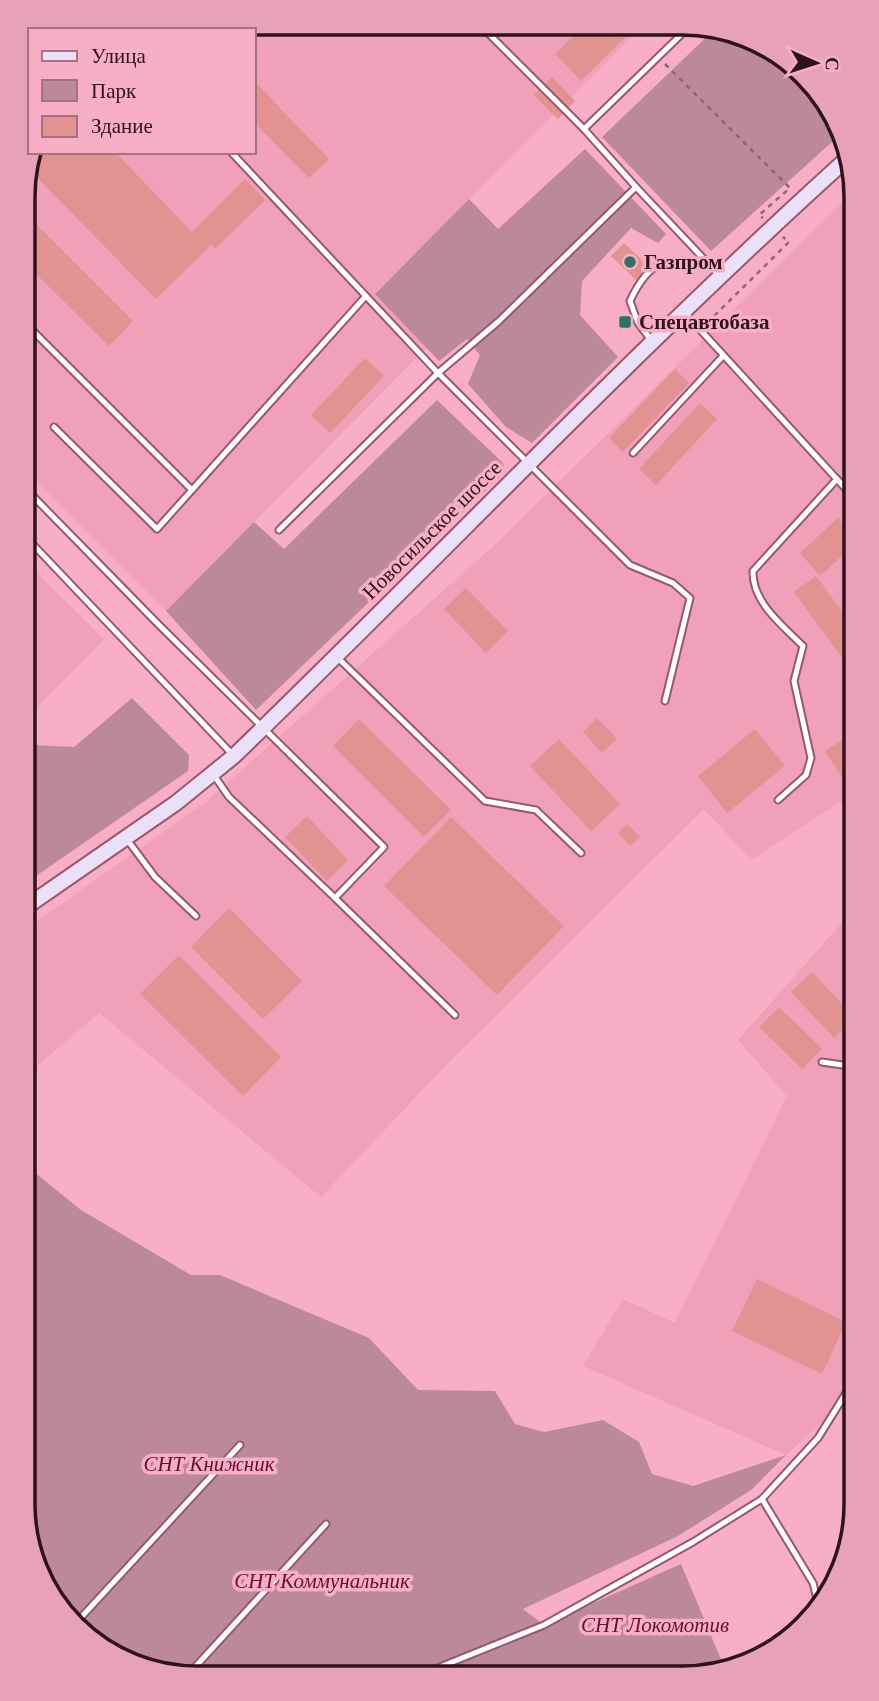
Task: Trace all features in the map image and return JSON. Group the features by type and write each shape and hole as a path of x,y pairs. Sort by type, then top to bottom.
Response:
{"street":[{"name":"Новосильское шоссе","path":"35,901 176,803 234,756 652,342 772,226 841,164"}],"lane":[{"path":"491,35 584,129 720,277"},
{"path":"584,129 681,35"},
{"path":"233,154 438,373 630,565 673,583 690,598 665,701"},
{"path":"279,530 438,373 499,321 636,187"},
{"path":"652,342 638,323 630,301 639,282 654,266 681,259 708,264"},
{"path":"54,427 157,528 365,297"},
{"path":"684,312 843,485"},
{"path":"35,333 192,490"},
{"path":"633,453 723,356"},
{"path":"778,800 806,775 811,758 794,681 803,646 766,607 752,585 753,571 837,479"},
{"path":"35,498 384,847 335,898"},
{"path":"35,547 234,756"},
{"path":"335,656 485,801 536,810 581,853"},
{"path":"213,774 229,797 455,1016"},
{"path":"125,838 155,877 196,916"},
{"path":"821,1062 844,1066"},
{"path":"442,1666 544,1625 693,1542 762,1499 818,1438 844,1396"},
{"path":"82,1618 240,1445"},
{"path":"762,1499 813,1583 816,1595"},
{"path":"195,1666 326,1524"}],"path":[{"path":"658,57 790,188 759,215 789,242 700,330"}],"shaded area":[{"path":"256,35 634,35 375,293 426,348 166,611 35,480 35,197 41,154 256,154"},
{"path":"844,201 844,809 840,802 751,860 704,809 447,1064 321,1197 99,1013 35,1068 35,923 206,802 498,542"},
{"path":"35,571 104,639 35,710"},
{"path":"844,921 844,1402 786,1455 583,1366 623,1299 675,1323 787,1096 738,1040"}],"green space":[{"path":"707,37 754,52 781,69 781,98 810,98 833,141 711,251 602,137"},
{"path":"585,149 666,234 658,243 631,228 582,281 580,315 618,357 532,443 506,427 468,384 480,355 467,339 439,361 375,294 469,199 498,229"},
{"path":"437,400 503,463 505,472 256,710 166,611 254,522 284,549"},
{"path":"132,698 189,755 188,771 35,877 35,745 74,747"},
{"path":"35,1173 81,1210 191,1275 220,1275 369,1338 418,1390 495,1391 515,1424 544,1432 603,1420 639,1442 652,1474 693,1486 786,1455 751,1490 678,1536 523,1609 544,1625 681,1564 721,1661 682,1666 197,1666 176,1665 135,1654 107,1639 75,1611 62,1594 52,1576 38,1536 35,1515"}],"building":[{"path":"575,35 628,35 581,81 555,54"},
{"path":"552,77 575,101 558,119 534,95"},
{"path":"256,83 329,159 309,178 256,124"},
{"path":"41,154 117,154 192,232 245,179 265,200 215,249 211,245 156,299 36,176"},
{"path":"35,223 133,321 109,346 35,273"},
{"name":"Газпром","path":"624,243 649,267 636,280 611,256"},
{"path":"365,358 384,376 330,433 311,415"},
{"path":"675,369 689,383 623,452 609,438"},
{"path":"700,403 717,419 656,485 639,469"},
{"path":"838,518 844,525 844,554 820,576 800,553"},
{"path":"816,576 844,614 844,661 794,592"},
{"path":"466,588 508,631 486,653 444,609"},
{"path":"597,718 617,739 602,753 583,732"},
{"path":"359,719 451,810 424,837 333,746"},
{"path":"755,729 785,766 727,813 698,776"},
{"path":"559,739 620,804 591,831 530,766"},
{"path":"844,739 844,780 825,751"},
{"path":"307,816 348,860 327,881 285,837"},
{"path":"451,817 564,926 497,995 384,886"},
{"path":"627,824 640,837 630,846 618,833"},
{"path":"229,908 302,981 263,1019 191,947"},
{"path":"179,955 281,1057 243,1096 140,994"},
{"path":"812,972 844,1006 844,1028 834,1038 791,992"},
{"path":"779,1007 822,1049 802,1069 759,1027"},
{"path":"757,1279 844,1321 822,1374 732,1331"}],"place":[{"name":"Газпром","path":"630,262"},
{"name":"Спецавтобаза","path":"625,322"}],"park label":[{"name":"СНТ Книжник","path":"209,1464"},
{"name":"СНТ Коммунальник","path":"322,1581"},
{"name":"СНТ Локомотив","path":"655,1625"}]}
